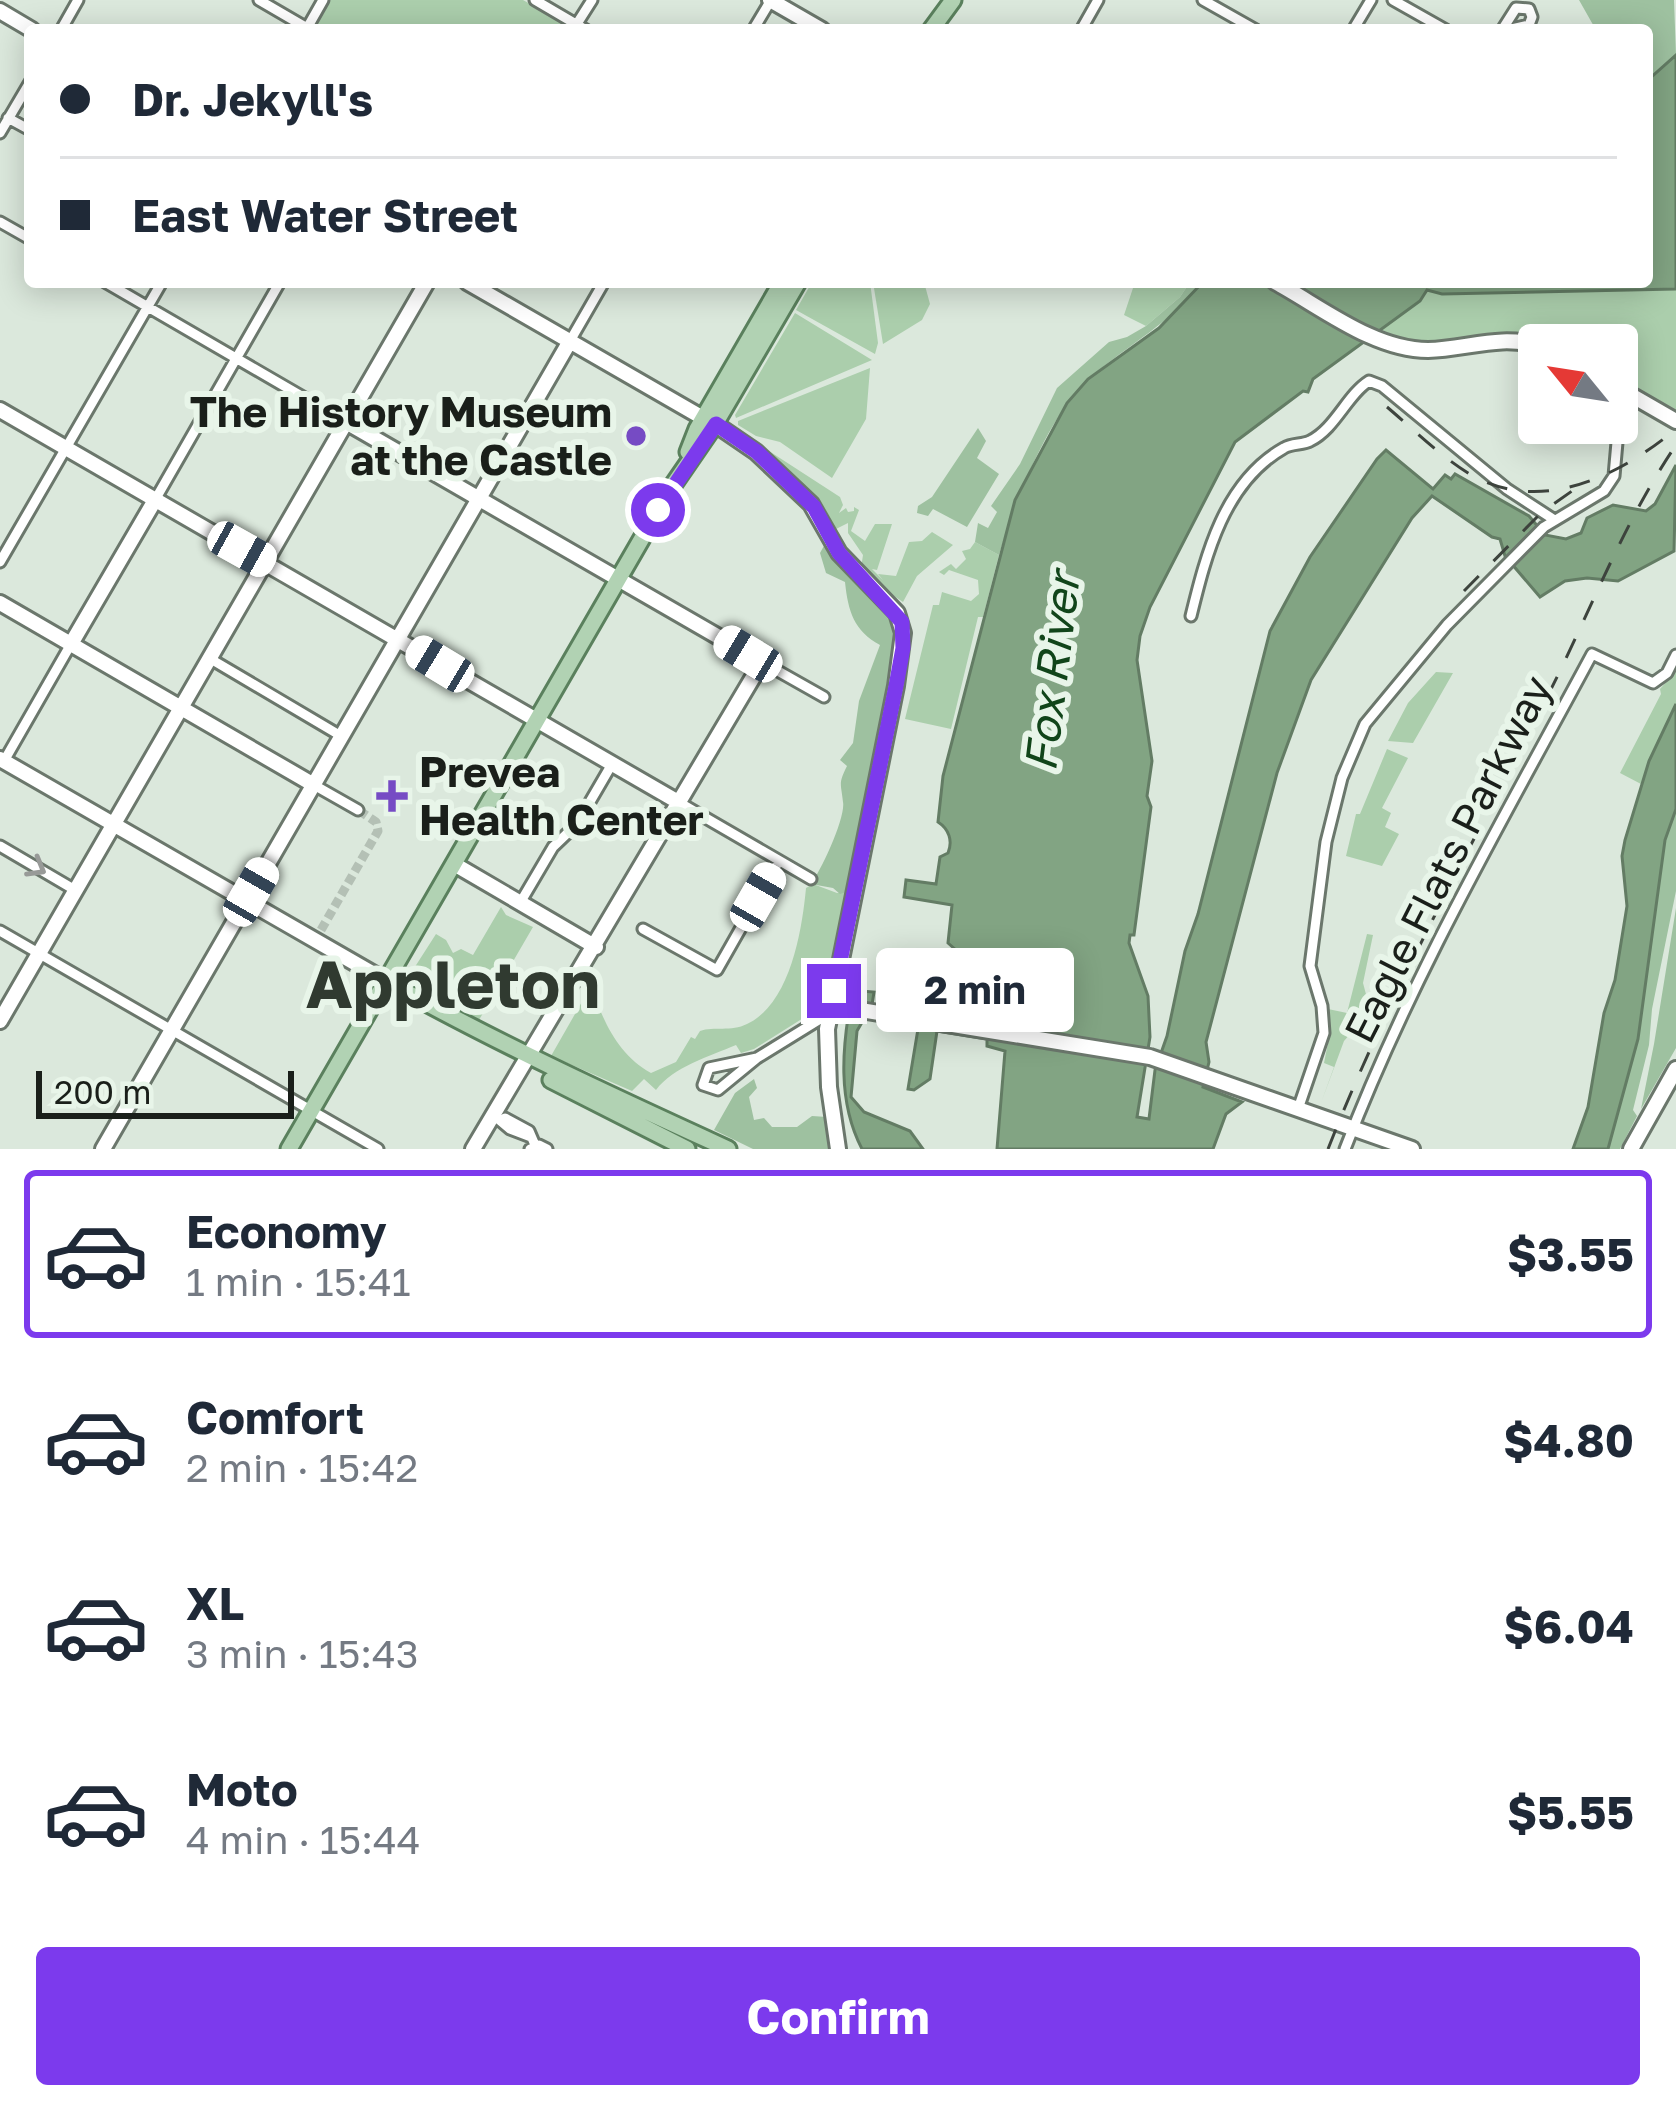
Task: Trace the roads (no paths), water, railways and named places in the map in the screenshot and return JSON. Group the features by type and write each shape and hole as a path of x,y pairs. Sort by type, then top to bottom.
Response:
{"main road":[{"path":"289,1149 678,476 779,288"},
{"path":"709,421 794,288"},
{"path":"386,981 445,1019 687,1149"},
{"path":"526,1061 630,1101 721,1146"}],"street":[{"path":"259,0 299,24"},
{"path":"535,0 573,24"},
{"path":"770,0 812,24"},
{"path":"1203,0 1246,24"},
{"path":"1227,13 1234,0"},
{"path":"1394,0 1436,24"},
{"path":"0,133 24,92"},
{"path":"8,118 24,127"},
{"path":"115,288 824,697"},
{"path":"0,562 159,288"},
{"path":"277,288 2,760 246,901 319,935 386,981"},
{"path":"0,1021 424,288"},
{"path":"477,288 757,452 814,507 839,553 902,622 903,648 830,1013 828,1074 838,1149"},
{"path":"104,1149 601,288"},
{"path":"1286,288 1398,346 1424,350 1497,339 1518,342"},
{"path":"1191,616 1202,572 1231,501 1267,460 1284,448 1310,441 1370,381 1507,489 1553,519"},
{"path":"1638,399 1676,421"},
{"path":"0,410 811,880"},
{"path":"1298,1109 1324,1033 1322,1006 1310,967 1326,842 1342,778 1369,717 1447,625 1540,530 1597,497 1612,481 1616,444"},
{"path":"0,603 358,810"},
{"name":"Eagle Flats Parkway","path":"1353,1128 1402,1018 1548,730 1592,654 1653,683 1667,673 1676,655"},
{"path":"209,658 341,736"},
{"path":"473,1149 496,1118 762,662"},
{"path":"520,903 553,847 577,824 613,764"},
{"path":"0,847 75,890"},
{"path":"643,929 717,970 779,861"},
{"path":"454,864 596,947"},
{"path":"0,931 378,1149"},
{"path":"757,1058 709,1068 703,1085 718,1090 757,1058 830,1013 848,1008 1153,1058 1412,1149"},
{"path":"1631,1149 1676,1069"},
{"path":"496,1118 519,1125 536,1145"},
{"path":"1345,1149 1353,1128"}],"water":[{"name":"Fox River","path":"1676,55 1676,289 1442,294 1427,290 1420,301 1313,379 1308,392 1303,391 1235,442 1150,607 1137,660 1152,761 1147,796 1151,807 1134,935 1129,943 1148,996 1150,1037 1137,1117 1149,1119 1155,1070 1270,631 1310,557 1377,459 1386,450 1433,489 1445,475 1451,479 1455,474 1529,516 1545,535 1566,539 1581,533 1587,518 1613,505 1646,511 1655,504 1676,465 1674,551 1618,581 1565,581 1540,597 1505,556 1500,539 1432,496 1412,518 1311,680 1277,773 1206,1042 1209,1062 1203,1087 1242,1102 1226,1114 1213,1149 997,1149 1005,1051 987,1046 987,1039 937,1031 930,1079 908,1089 924,993 941,979 957,951 948,943 952,905 904,897 906,880 936,884 940,857 948,853 949,836 938,822 943,776 1015,500 1067,403 1088,379 1159,328 1197,288 1653,288 1653,76"},
{"path":"1676,704 1676,809 1665,840 1638,1039 1608,1149 1573,1149 1588,1107 1604,1013 1615,980 1627,906 1625,840 1649,761"},
{"path":"874,992 857,1031 851,1097 864,1112 910,1131 923,1149 862,1149 854,1131 845,1093 844,1053 852,994"}],"tunnel":[{"path":"321,930 378,831 376,822 358,810"}],"railway":[{"path":"1387,407 1468,473 1522,491 1550,491 1603,475 1676,429"},
{"path":"1328,1149 1430,924 1622,540 1676,445"},
{"path":"1464,591 1542,512 1572,491"}],"place":[{"name":"The History Museum at the Castle","path":"636,436"},
{"name":"Prevea Health Center","path":"392,796"}],"district":[{"name":"Appleton","path":"453,985"}]}
